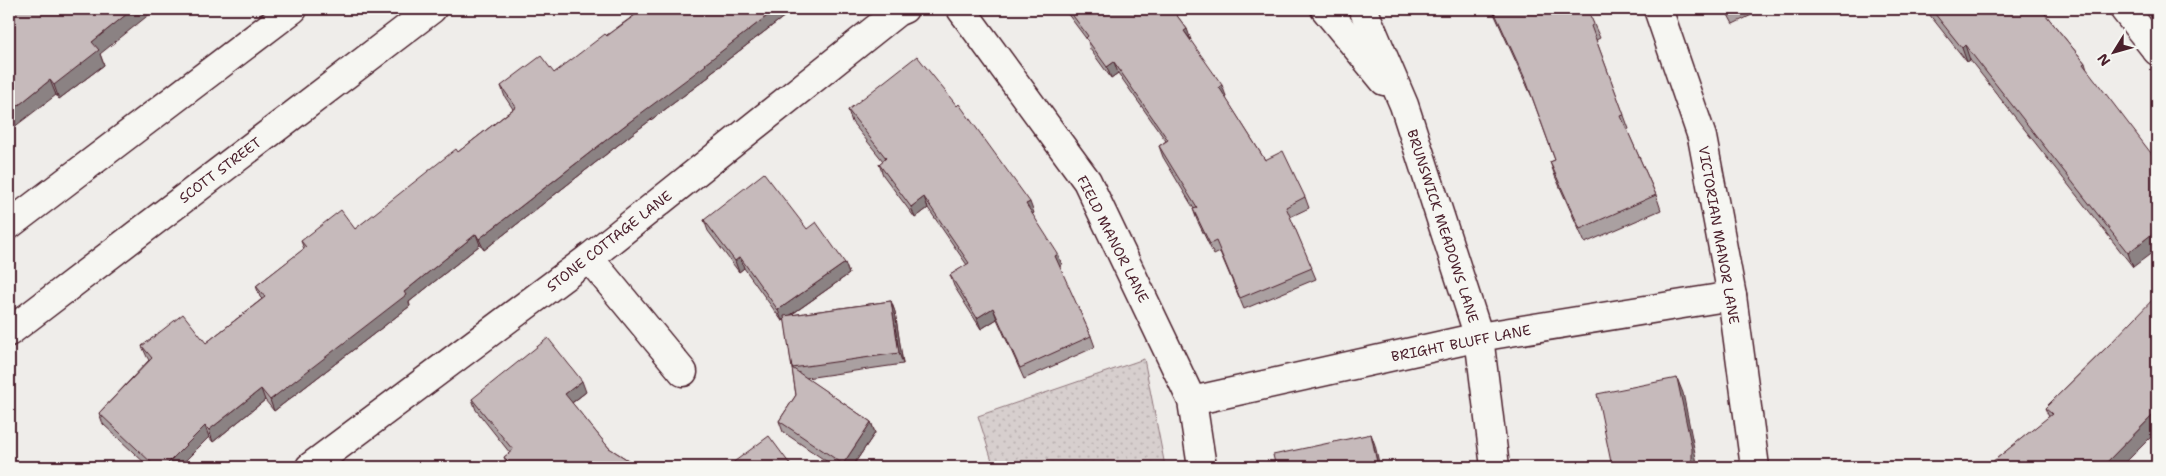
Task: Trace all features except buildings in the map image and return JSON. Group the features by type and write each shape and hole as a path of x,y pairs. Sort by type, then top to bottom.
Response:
{"street":[{"path":"9,225 293,9"},
{"name":"SCOTT STREET","path":"9,332 432,9"},
{"name":"STONE COTTAGE LANE","path":"310,467 589,258 897,12 904,9"},
{"name":"FIELD MANOR LANE","path":"961,9 1087,181 1192,400 1202,467"},
{"name":"BRUNSWICK MEADOWS LANE","path":"1325,9 1404,105"},
{"name":"BRUNSWICK MEADOWS LANE","path":"1364,9 1404,105 1479,337 1495,467"},
{"name":"VICTORIAN MANOR LANE","path":"1658,9 1702,137 1732,296 1755,467"},
{"path":"2124,9 2157,51"},
{"path":"589,258 683,372"},
{"name":"BRIGHT BLUFF LANE","path":"1192,400 1479,337 1732,296"}],"shaded area":[{"path":"1144,359 1165,466 994,467 978,416"}]}
